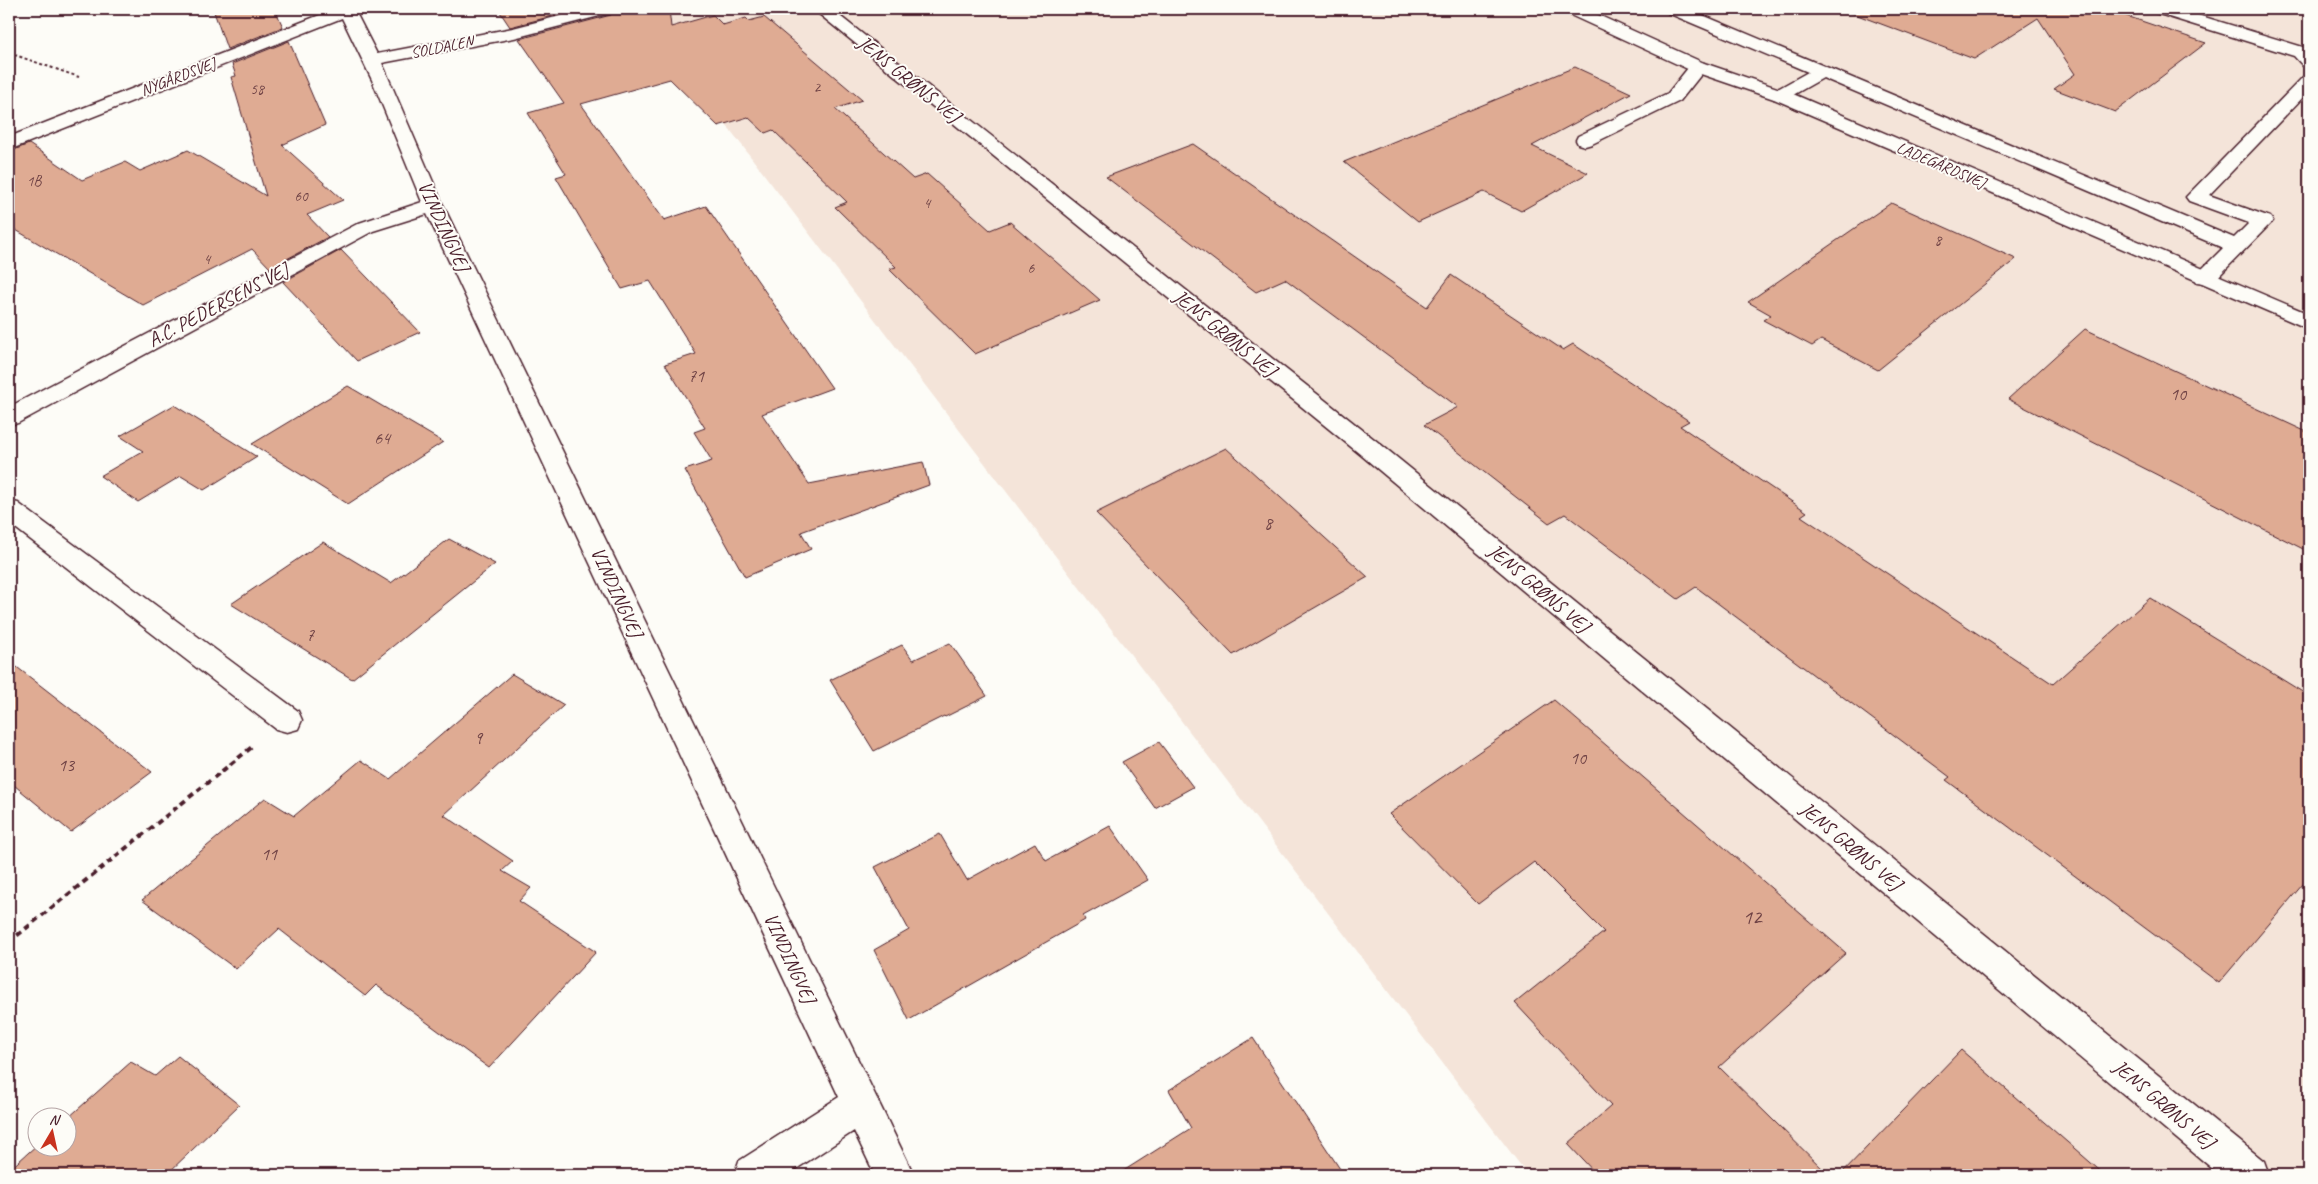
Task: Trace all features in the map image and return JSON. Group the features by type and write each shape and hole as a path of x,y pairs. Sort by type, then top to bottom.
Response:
{"street":[{"name":"SOLDALEN","path":"390,71 514,33 605,9"},
{"name":"JENS GRØNS VEJ","path":"821,9 1370,449 2250,1175"},
{"name":"LADEGÅRDSVEJ","path":"1572,9 1698,66 1780,95 2309,322"},
{"path":"1674,9 2236,246"},
{"path":"2162,9 2300,52 2309,62"},
{"name":"VINDINGVEJ","path":"345,10 390,71 433,205 895,1175"},
{"name":"NYGÅRDSVEJ","path":"9,144 345,10"},
{"name":"SOLDALEN","path":"390,71 514,33"},
{"path":"1585,140 1674,97 1698,66"},
{"path":"1780,95 1823,71"},
{"path":"2205,277 2262,221 2196,197 2309,81"},
{"name":"A.C. PEDERSENS VEJ","path":"9,417 366,227 433,205"},
{"path":"9,510 287,720"},
{"path":"753,1175 860,1105"}],"path":[{"path":"9,53 107,86 138,92"},
{"path":"9,942 287,720"}],"shaded area":[{"path":"694,9 2309,9 2309,1175 1528,1175 647,21"}],"building":[{"path":"213,9 275,9 283,27 227,49"},
{"path":"498,9 580,9 510,27"},
{"path":"615,9 669,9 671,27 713,15 723,25 746,18 749,21 764,17 862,100 835,109 913,179 927,174 990,230 1010,222 1100,300 975,354 889,269 896,267 835,207 847,202 773,130 765,133 748,117 718,126 670,79 581,104 664,220 706,206 832,388 762,414 809,484 923,462 929,485 801,532 811,549 745,577 685,470 712,461 694,432 705,428 665,364 696,354 650,281 622,289 556,177 566,174 528,113 564,103 519,39 611,15"},
{"path":"1853,9 2106,9 2206,43 2115,112 2054,89 2075,74 2038,18 1974,59 1852,13"},
{"path":"289,41 325,125 282,145 343,200 307,215 328,237 270,268 252,249 143,305 9,226 9,152 29,144 82,180 125,162 140,171 188,150 266,196 231,77 236,76 232,64"},
{"path":"1575,67 1631,93 1532,146 1588,173 1521,211 1484,192 1418,222 1344,162"},
{"path":"1193,144 1427,307 1451,275 1563,350 1573,344 1689,421 1680,426 1807,512 1801,516 2053,684 2150,598 2309,696 2309,877 2219,983 1946,780 1950,777 1696,587 1678,599 1565,514 1549,523 1424,425 1458,407 1285,279 1256,292 1106,177"},
{"path":"1891,203 2016,259 1878,370 1821,340 1812,346 1763,320 1771,315 1748,302"},
{"path":"341,250 420,332 357,361 283,282"},
{"path":"2085,329 2309,433 2309,552 2008,399"},
{"path":"348,386 443,442 348,504 252,444"},
{"path":"174,405 257,457 204,490 181,476 138,502 100,476 143,451 120,436"},
{"path":"1226,448 1368,577 1233,655 1096,513"},
{"path":"449,539 495,564 352,679 231,604 323,542 391,583"},
{"path":"950,643 987,696 874,751 830,680 902,645 913,660"},
{"path":"9,661 152,772 71,832 9,781"},
{"path":"512,674 564,705 444,815 513,861 502,871 531,888 519,901 596,952 489,1068 376,985 365,996 279,929 236,969 142,900 265,798 294,816 361,760 390,779"},
{"path":"1554,700 1846,953 1719,1067 1829,1175 1597,1175 1568,1144 1611,1106 1515,1003 1604,932 1534,862 1478,904 1389,814"},
{"path":"1159,742 1193,787 1155,808 1122,762"},
{"path":"1110,826 1148,880 1083,916 1085,920 909,1020 874,950 909,930 875,867 940,834 967,880 1035,843 1046,861"},
{"path":"1253,1038 1344,1175 1117,1175 1191,1128 1169,1090"},
{"path":"1961,1050 2105,1175 1840,1175"},
{"path":"178,1056 239,1105 166,1175 9,1175 9,1170 28,1153 28,1156 78,1156 78,1109 131,1062 155,1076"}]}
